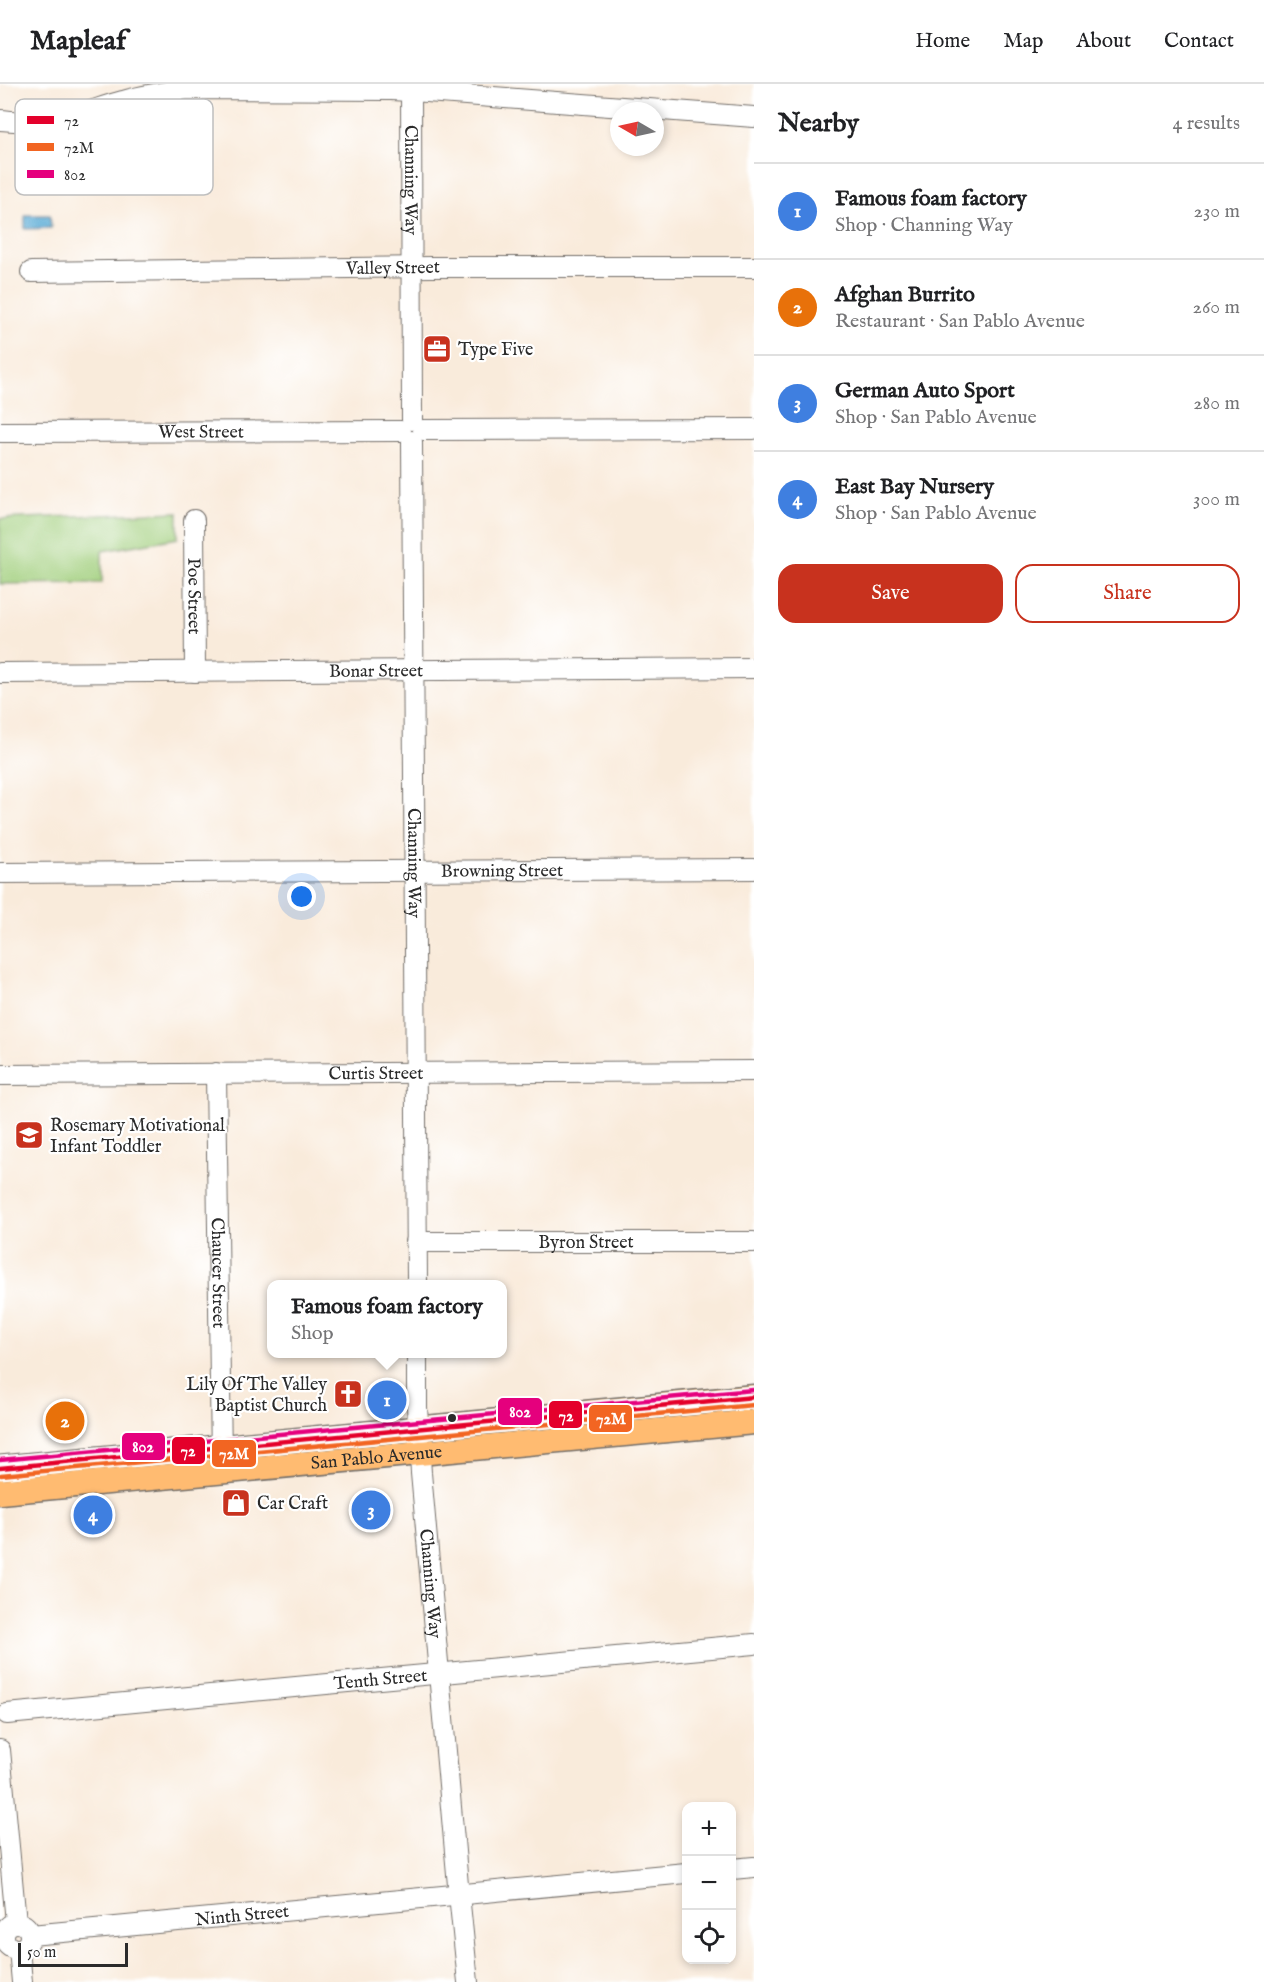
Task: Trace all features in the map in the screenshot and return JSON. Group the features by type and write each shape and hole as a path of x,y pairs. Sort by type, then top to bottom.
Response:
{"main road":[{"name":"San Pablo Avenue","path":"0,1468 754,1397"},
{"name":"San Pablo Avenue","path":"0,1492 754,1422"}],"street":[{"path":"129,99 159,92 187,89 411,87 754,117"},
{"name":"Channing Way","path":"411,87 417,1280"},
{"path":"0,120 15,121"},
{"name":"Valley Street","path":"31,272 754,267"},
{"name":"West Street","path":"0,432 754,429"},
{"name":"Poe Street","path":"194,520 195,672"},
{"name":"Bonar Street","path":"0,673 414,669 754,669"},
{"name":"Browning Street","path":"0,873 754,869"},
{"name":"Curtis Street","path":"0,1075 754,1071"},
{"name":"Chaucer Street","path":"216,1073 221,1472"},
{"name":"Byron Street","path":"417,1242 754,1242"},
{"name":"Channing Way","path":"417,1358 418,1429 468,1982"},
{"name":"Tenth Street","path":"2,1715 754,1644"},
{"path":"0,1750 14,1936 22,1982"},
{"path":"736,1869 754,1867"},
{"name":"Ninth Street","path":"14,1936 682,1873"}],"green space":[{"path":"178,512 178,538 102,551 102,583 0,584 0,519"}],"water":[{"path":"25,215 50,215 51,228 25,229"}],"transit line":[{"name":"802","path":"0,1460 753,1390"},
{"name":"72","path":"0,1468 754,1397"},
{"name":"72M","path":"1,1475 754,1405"}],"place":[{"name":"Type Five","path":"437,349"},
{"name":"Rosemary Motivational Infant Toddler","path":"29,1135"},
{"name":"Lily Of The Valley Baptist Church","path":"348,1394"},
{"name":"Famous foam factory","path":"387,1400"},
{"name":"Afghan Burrito","path":"65,1421"},
{"name":"Car Craft","path":"236,1503"},
{"name":"German Auto Sport","path":"371,1510"},
{"name":"East Bay Nursery","path":"93,1515"}]}
